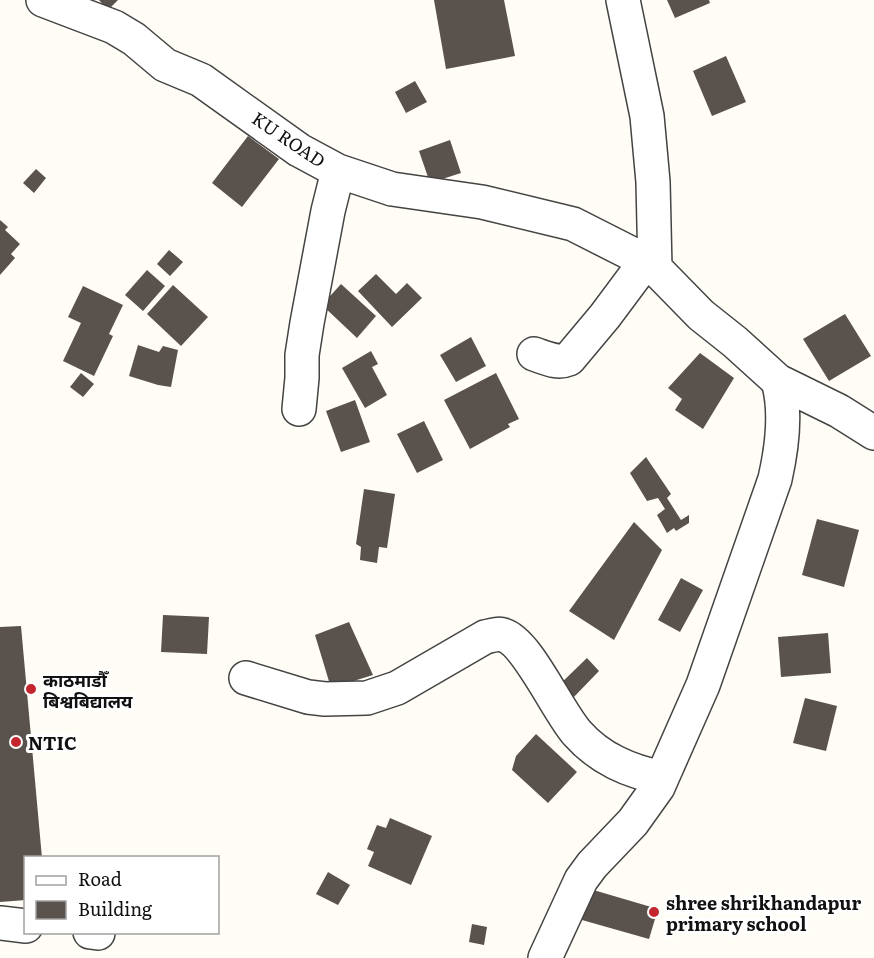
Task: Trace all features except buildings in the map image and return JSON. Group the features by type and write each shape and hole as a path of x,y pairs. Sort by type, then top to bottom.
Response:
{"street":[{"name":"KU ROAD","path":"43,0 114,27 134,39 165,64 201,80 299,150 338,171 392,189 482,202 573,224 650,264 701,315 778,381 839,411 874,433"},
{"path":"534,354 555,360 569,359 650,264 653,182 647,116 623,0"},
{"path":"299,410 302,355 307,322 338,171"},
{"path":"545,958 581,880 592,865 633,822 662,778 703,685 775,480 780,456 783,398 778,381"},
{"path":"246,678 308,697 367,698 397,688 485,637 501,634 513,639 534,666 560,711 577,734 610,760 639,773 662,778"},
{"path":"0,923 24,926"}],"place":[{"name":"काठमाडौँ बिश्वबिद्यालय","path":"31,689"},
{"name":"NTIC","path":"16,742"},
{"name":"shree shrikhandapur primary school","path":"654,912"}]}
